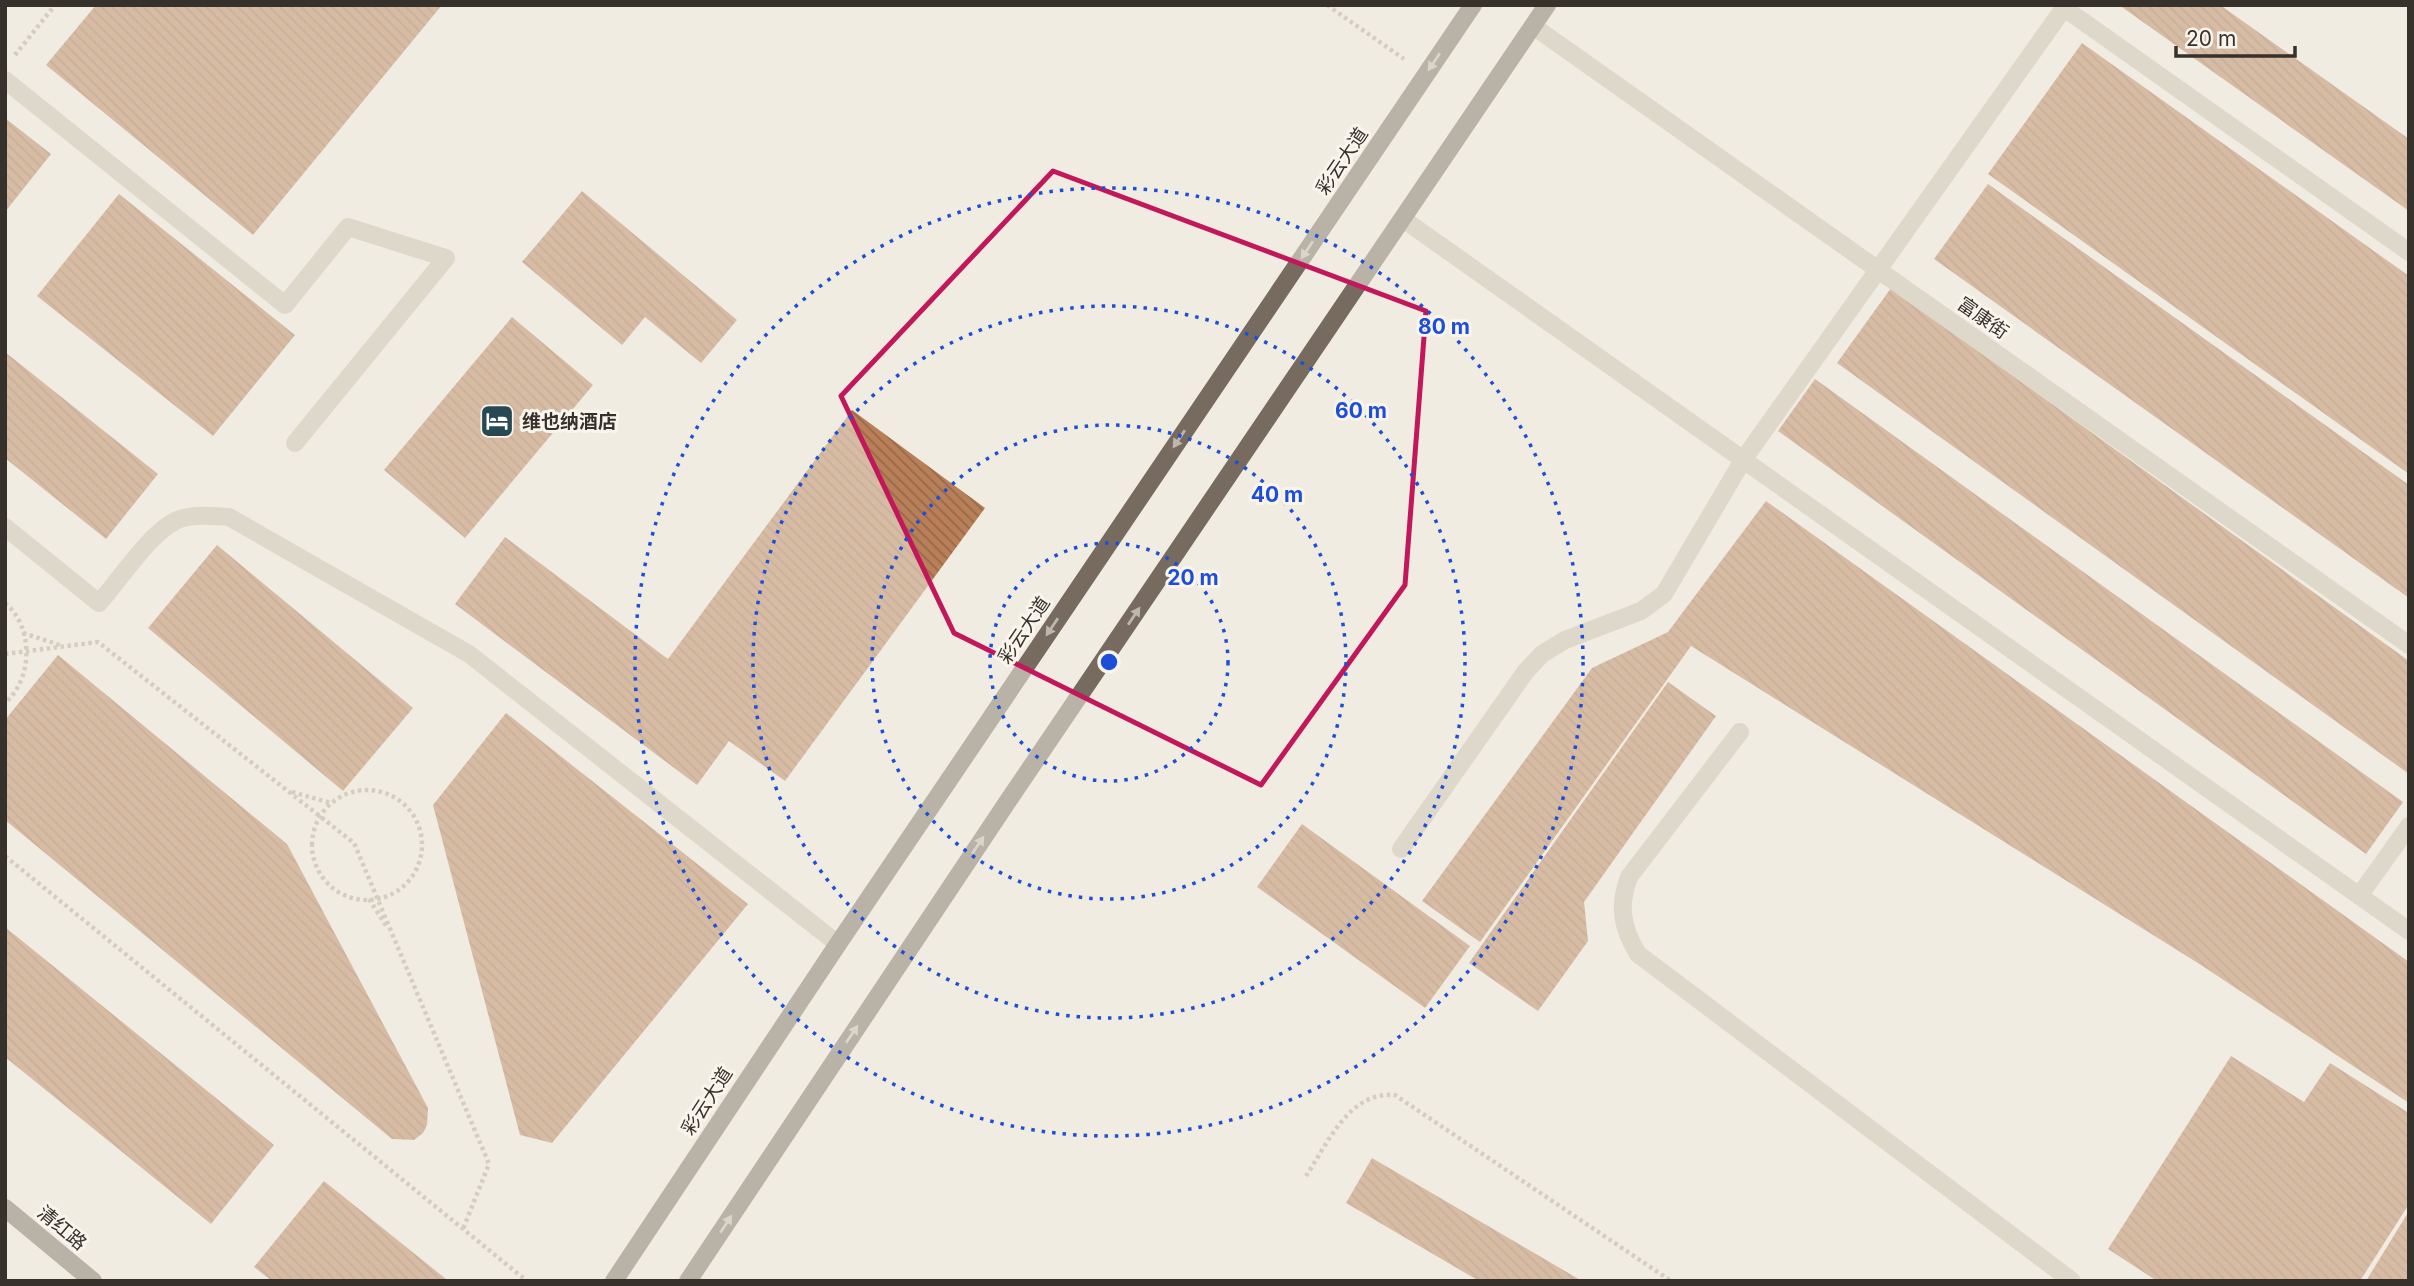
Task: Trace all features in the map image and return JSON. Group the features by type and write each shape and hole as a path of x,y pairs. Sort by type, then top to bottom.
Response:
{"main road":[{"name":"彩云大道","path":"614,1281 838,944 1473,5"},
{"path":"688,1281 1008,801 1404,219 1546,5"},
{"name":"清红路","path":"5,1208 93,1281"}],"street":[{"path":"1401,849 1526,671 1542,654 1565,640 1641,611 1664,594 1743,460 2064,8 2409,252"},
{"name":"富康街","path":"1533,26 2409,645"},
{"path":"5,80 285,305 348,228 446,258 295,443"},
{"path":"1404,219 2409,931"},
{"path":"5,527 99,603 153,539 178,520 206,515 229,517 469,654 838,944"},
{"path":"1740,732 1629,877 1622,896 1622,915 1626,934 1638,954 2072,1281"},
{"path":"2359,896 2409,826"}],"path":[{"path":"13,56 55,5"},
{"path":"1327,5 1426,75"},
{"path":"5,603 21,624 26,662 21,681 5,702"},
{"path":"23,633 64,646"},
{"path":"5,654 99,642 354,843 489,1164 463,1229"},
{"path":"370,789 387,793 413,815 420,831 422,848 409,880 396,891 369,899 346,896 331,887 320,875 313,859 312,841 315,824 331,803 353,791 370,789"},
{"path":"288,791 331,803"},
{"path":"5,856 527,1281"},
{"path":"369,899 394,937"},
{"path":"1306,1175 1355,1105 1381,1094 1395,1095 1671,1281"}],"highlighted area":[{"path":"1053,171 1426,311 1405,585 1261,785 954,633 841,396"}],"building":[{"path":"96,5 442,5 253,235 46,65"},
{"path":"2119,5 2220,5 2409,139 2409,211"},
{"path":"2082,43 2409,276 2409,474 1988,174"},
{"path":"5,118 51,154 5,212"},
{"path":"1988,184 2409,485 2409,598 1934,259"},
{"path":"582,191 737,320 701,363 645,317 622,345 522,262"},
{"path":"119,194 295,335 213,436 37,296"},
{"path":"1891,288 2409,661 2409,774 1837,363"},
{"path":"512,317 593,385 465,538 384,470"},
{"path":"5,352 158,474 106,539 5,458"},
{"path":"1815,379 2403,802 2366,854 1778,431"},
{"path":"852,410 985,508 785,781 729,741 697,785 455,604 505,537 668,659"},
{"path":"1766,501 2409,962 2409,1103 2201,965 1691,646 1480,942 1422,901 1592,668 1668,632"},
{"path":"217,545 413,708 343,791 148,628"},
{"path":"58,655 287,844 428,1108 427,1125 423,1133 414,1140 392,1139 5,820 5,720"},
{"path":"1668,682 1716,716 1584,902 1588,941 1538,1011 1469,963"},
{"path":"506,713 748,904 552,1143 520,1135 433,805"},
{"path":"1302,824 1470,946 1425,1008 1257,887"},
{"path":"5,927 274,1145 211,1224 5,1057"},
{"path":"2231,1056 2304,1102 2330,1063 2409,1113 2409,1204 2360,1281 2157,1281 2108,1249"},
{"path":"1372,1158 1582,1281 1479,1281 1346,1203"},
{"path":"324,1181 446,1279 272,1281 254,1267"},
{"path":"2409,1211 2409,1281 2366,1281"}],"place":[{"name":"维也纳酒店","path":"497,421"}]}
